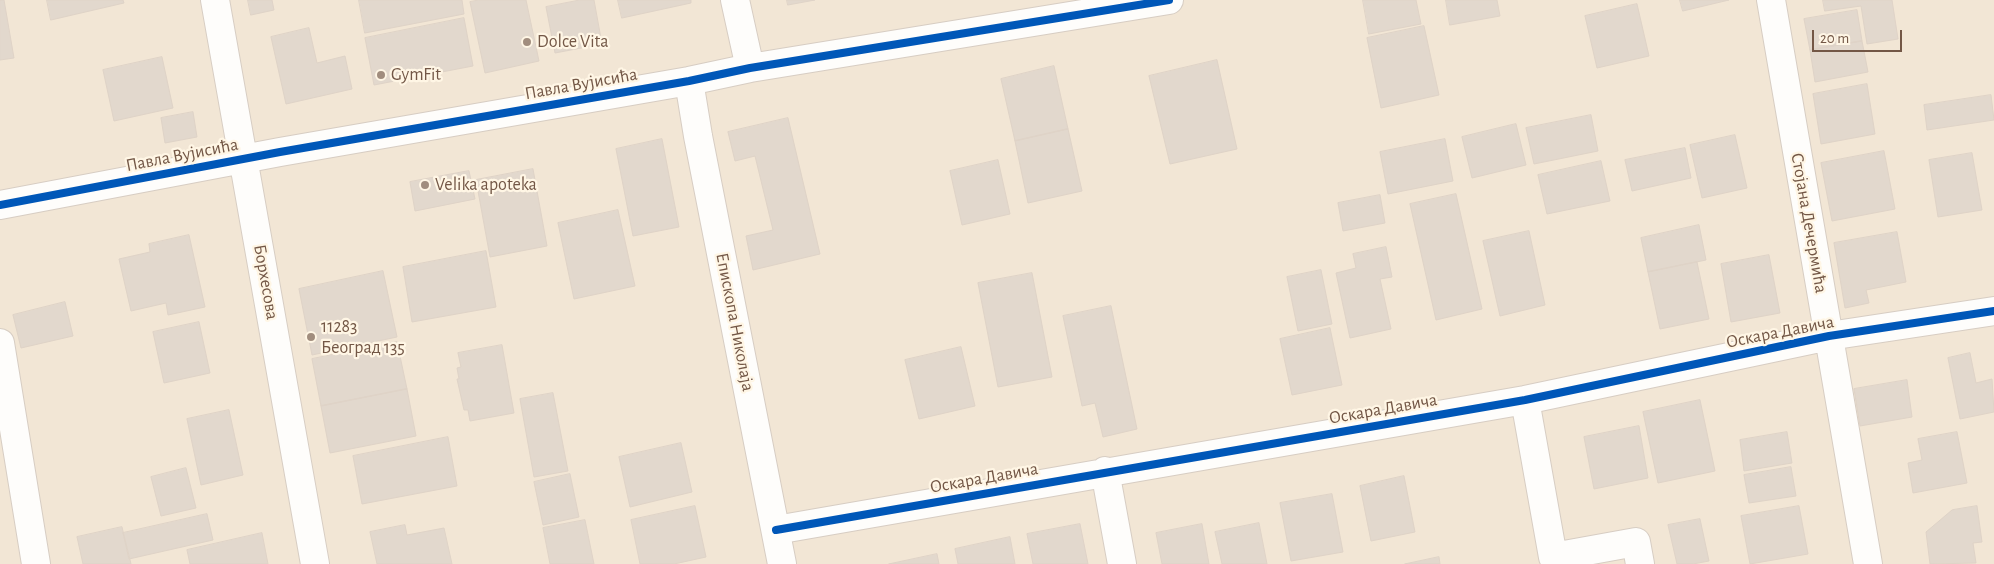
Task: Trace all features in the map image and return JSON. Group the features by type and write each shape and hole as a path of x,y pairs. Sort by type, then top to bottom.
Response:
{"street":[{"name":"Борхесова","path":"216,0 315,564"},
{"path":"735,0 750,68"},
{"name":"Павла Вујисића","path":"0,205 750,68 1110,5 1169,0"},
{"name":"Стојана Дечермића","path":"1772,0 1868,564"},
{"name":"Епископа Николаја","path":"690,80 698,136 782,564"},
{"name":"Оскара Давича","path":"776,530 1525,400 1829,336 1994,311"},
{"path":"0,343 36,564"},
{"path":"1525,400 1553,557 1636,542 1640,564"},
{"path":"1105,472 1122,564"}],"shaded area":[{"path":"0,0 1994,0 1994,564 0,564"}],"building":[{"path":"0,0 4,0 14,58 0,60"},
{"path":"47,0 123,0 124,3 51,20"},
{"path":"248,0 272,0 274,10 251,15"},
{"path":"359,0 462,0 464,14 365,33"},
{"path":"479,0 526,0 539,61 485,73 470,2"},
{"path":"580,0 594,0 602,44 555,53 546,7"},
{"path":"618,0 691,0 691,3 622,18"},
{"path":"787,0 815,0 788,5"},
{"path":"1363,0 1416,0 1421,24 1369,34"},
{"path":"1446,0 1497,0 1500,16 1450,25"},
{"path":"1680,0 1729,0 1683,11"},
{"path":"1823,0 1892,0 1898,39 1867,44 1861,6 1825,11"},
{"path":"1637,4 1649,56 1597,68 1585,16"},
{"path":"1857,10 1862,41 1810,50 1804,19"},
{"path":"464,18 473,66 374,85 365,38"},
{"path":"1424,26 1439,95 1381,108 1367,38"},
{"path":"309,28 317,63 345,56 352,89 286,104 271,37"},
{"path":"1862,41 1868,72 1815,82 1810,50"},
{"path":"162,57 173,108 114,121 103,70"},
{"path":"1217,60 1237,149 1170,164 1149,76"},
{"path":"1054,66 1068,129 1015,141 1001,79"},
{"path":"1867,84 1875,134 1821,144 1813,94"},
{"path":"1991,95 1994,120 1927,130 1924,105"},
{"path":"193,112 197,137 165,143 161,118"},
{"path":"1591,115 1598,151 1534,164 1526,128"},
{"path":"788,118 820,254 753,270 746,236 773,230 755,156 735,161 728,132"},
{"path":"1516,124 1526,165 1472,178 1462,137"},
{"path":"1068,129 1082,191 1028,203 1015,141"},
{"path":"1735,135 1747,188 1702,198 1690,145"},
{"path":"662,139 679,227 633,236 616,149"},
{"path":"1445,139 1453,181 1388,194 1380,152"},
{"path":"1685,148 1691,178 1632,191 1625,160"},
{"path":"1884,151 1895,209 1832,221 1821,163"},
{"path":"1972,153 1982,210 1938,217 1929,160"},
{"path":"998,160 1010,214 962,225 950,171"},
{"path":"1601,161 1610,201 1547,214 1538,175"},
{"path":"533,169 547,246 490,257 476,180"},
{"path":"469,171 475,199 415,211 410,182"},
{"path":"1456,194 1482,309 1436,320 1410,204"},
{"path":"1380,195 1385,223 1343,231 1338,203"},
{"path":"618,210 635,286 574,299 558,223"},
{"path":"1699,225 1706,260 1648,272 1641,238"},
{"path":"1529,231 1545,305 1500,316 1483,241"},
{"path":"1897,232 1906,282 1866,290 1869,303 1845,308 1834,243"},
{"path":"189,235 205,307 168,315 166,303 131,311 119,259 150,252 149,244"},
{"path":"1386,247 1392,277 1380,279 1391,329 1350,338 1336,273 1356,268 1353,254"},
{"path":"486,251 496,307 412,322 403,267"},
{"path":"1769,255 1780,313 1731,322 1721,264"},
{"path":"1697,262 1709,319 1660,329 1648,272"},
{"path":"1321,270 1332,324 1298,331 1287,277"},
{"path":"383,271 397,337 312,355 299,289"},
{"path":"1032,273 1052,377 998,387 978,283"},
{"path":"65,302 73,336 21,348 13,315"},
{"path":"1111,306 1137,429 1103,437 1095,403 1082,406 1063,316"},
{"path":"199,322 210,373 164,383 153,332"},
{"path":"1330,328 1342,385 1292,395 1280,339"},
{"path":"397,342 407,389 321,406 312,359"},
{"path":"502,345 514,413 470,421 468,410 464,410 457,379 459,379 457,368 461,367 458,353"},
{"path":"961,347 975,406 919,419 905,360"},
{"path":"1970,353 1976,383 1992,379 1994,412 1960,419 1948,358"},
{"path":"1907,380 1912,417 1860,426 1854,389"},
{"path":"407,389 416,436 330,453 321,406"},
{"path":"553,393 568,471 534,477 520,399"},
{"path":"1700,400 1715,471 1658,483 1643,412"},
{"path":"229,410 243,475 201,485 187,419"},
{"path":"1639,426 1648,478 1594,489 1584,437"},
{"path":"1787,432 1792,463 1744,471 1740,440"},
{"path":"1957,432 1967,483 1913,493 1908,463 1922,460 1918,439"},
{"path":"448,437 457,486 362,504 353,456"},
{"path":"681,443 692,492 630,507 619,457"},
{"path":"1791,467 1796,496 1749,503 1744,475"},
{"path":"186,468 196,508 161,516 151,477"},
{"path":"570,474 579,517 543,525 534,482"},
{"path":"1404,476 1415,532 1371,541 1360,486"},
{"path":"1332,494 1343,552 1291,561 1280,503"},
{"path":"695,506 706,557 674,564 640,564 631,520"},
{"path":"1799,506 1808,554 1750,564 1741,516"},
{"path":"1977,506 1982,542 1973,543 1976,563 1930,564 1926,532 1952,510"},
{"path":"207,514 213,540 129,559 123,533"},
{"path":"1700,519 1709,561 1677,564 1668,525"},
{"path":"585,520 594,564 550,564 543,528"},
{"path":"1259,523 1267,564 1222,564 1215,532"},
{"path":"1080,524 1088,564 1033,564 1027,534"},
{"path":"1202,524 1209,564 1162,564 1156,533"},
{"path":"405,525 407,535 444,528 452,564 377,564 370,532"},
{"path":"122,527 131,564 83,564 77,537"},
{"path":"262,533 268,564 190,564 187,550"},
{"path":"1010,537 1015,564 958,564 955,549"},
{"path":"937,554 939,564 889,564"},
{"path":"1439,557 1440,564 1405,564"}],"cycle path":[{"path":"0,205 280,152 689,81 750,68 1169,0"},
{"path":"776,530 1525,400 1829,336 1994,311"}],"place":[{"name":"Dolce Vita","path":"527,42"},
{"name":"GymFit","path":"381,75"},
{"name":"Velika apoteka","path":"425,185"},
{"name":"11283 Београд 135","path":"311,337"}]}
